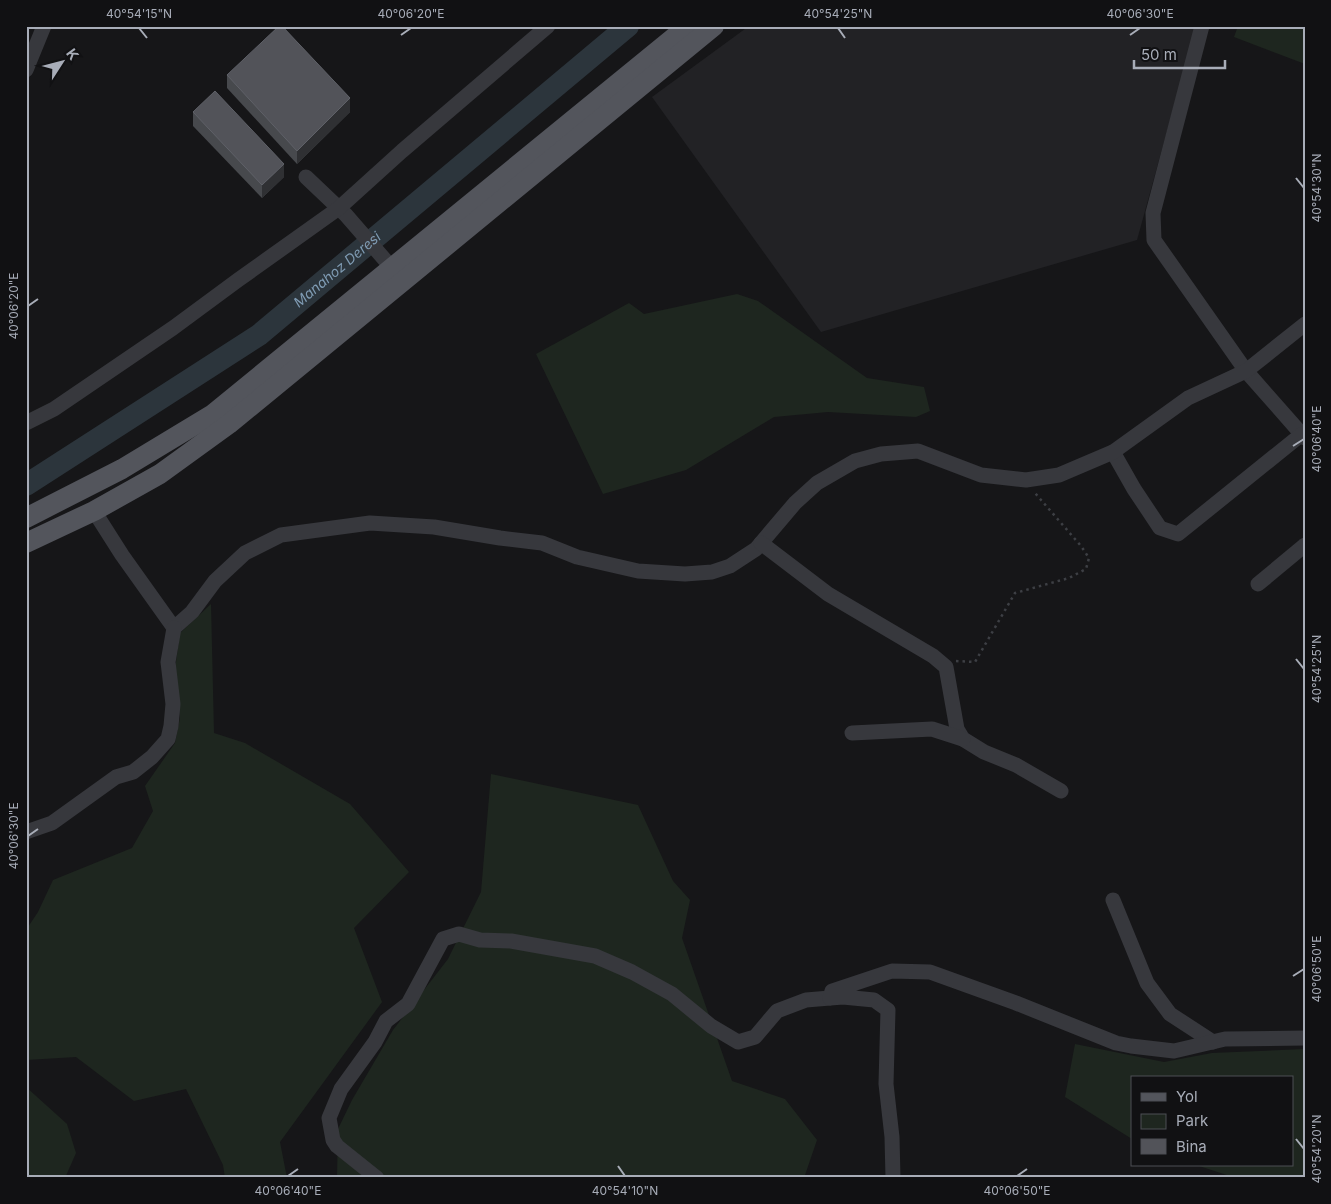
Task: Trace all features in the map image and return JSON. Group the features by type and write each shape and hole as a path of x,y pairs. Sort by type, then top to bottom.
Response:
{"main road":[{"path":"26,518 122,469 213,414 389,265 688,26"},
{"path":"26,543 94,511 160,474 230,424 714,26"}],"street":[{"path":"26,70 44,26"},
{"path":"26,423 54,409 174,328 238,280 342,212 409,145 548,26"},
{"path":"1113,452 1134,489 1160,528 1178,534 1303,436 1246,371 1154,240 1153,213 1202,26"},
{"path":"306,178 342,212 389,265"},
{"path":"26,832 52,823 116,777 133,772 152,757 168,739 173,704 168,662 174,628 192,612 215,581 245,553 281,535 370,523 434,527 542,543 577,558 638,570 685,574 712,572 730,566 756,549 795,504 817,483 855,461 881,454 918,451 981,475 1030,479 1059,475 1113,452 1188,398 1246,371 1305,324"},
{"path":"94,511 122,555 174,628"},
{"path":"761,543 828,594 934,656 946,667 957,729 963,740"},
{"path":"1258,584 1305,545"},
{"path":"852,733 932,729 963,740 984,752 1016,765 1061,791"},
{"path":"1113,900 1148,983 1170,1014 1213,1042"},
{"path":"377,1178 337,1146 333,1140 329,1118 341,1089 375,1042 386,1021 408,1004 444,939 459,934 480,940 510,941 595,956 632,972 672,994 711,1026 738,1042 755,1038 777,1012 806,1000 843,997 874,1000 888,1010 886,1084 892,1138 893,1178"},
{"path":"830,998 832,991 838,988 892,971 930,972 1016,1003 1116,1043 1174,1051 1225,1039 1305,1038"}],"path":[{"path":"941,663 945,660 975,662 1015,593 1069,578 1086,569 1089,558 1031,488 1030,479"}],"shaded area":[{"path":"749,26 1196,26 1137,240 821,332 652,97"}],"green space":[{"path":"1238,26 1305,26 1305,64 1234,37"},
{"path":"737,294 758,301 867,378 924,387 930,411 916,417 828,412 774,417 686,470 603,494 536,354 629,303 644,314"},
{"path":"211,604 214,733 245,743 350,804 409,872 354,928 382,1002 280,1142 287,1178 225,1178 223,1165 186,1089 134,1101 76,1057 26,1060 26,930 38,912 53,880 132,848 153,811 145,786 175,743 180,718 175,669 180,633"},
{"path":"491,774 638,805 673,881 690,900 682,938 732,1081 785,1099 817,1140 804,1178 337,1178 338,1129 352,1100 393,1030 448,959 481,892"},
{"path":"1075,1044 1164,1062 1212,1053 1305,1049 1305,1176 1290,1178 1236,1178 1199,1166 1294,1166 1294,1076 1131,1076 1131,1138 1065,1097"},
{"path":"26,1087 67,1124 76,1153 65,1178 26,1178"}],"building":[{"path":"279,26 282,26 350,98 297,151 227,75"},
{"path":"215,91 284,164 262,185 193,112"}],"waterway":[{"name":"Manahoz Deresi","path":"26,485 259,335 628,26"}]}
